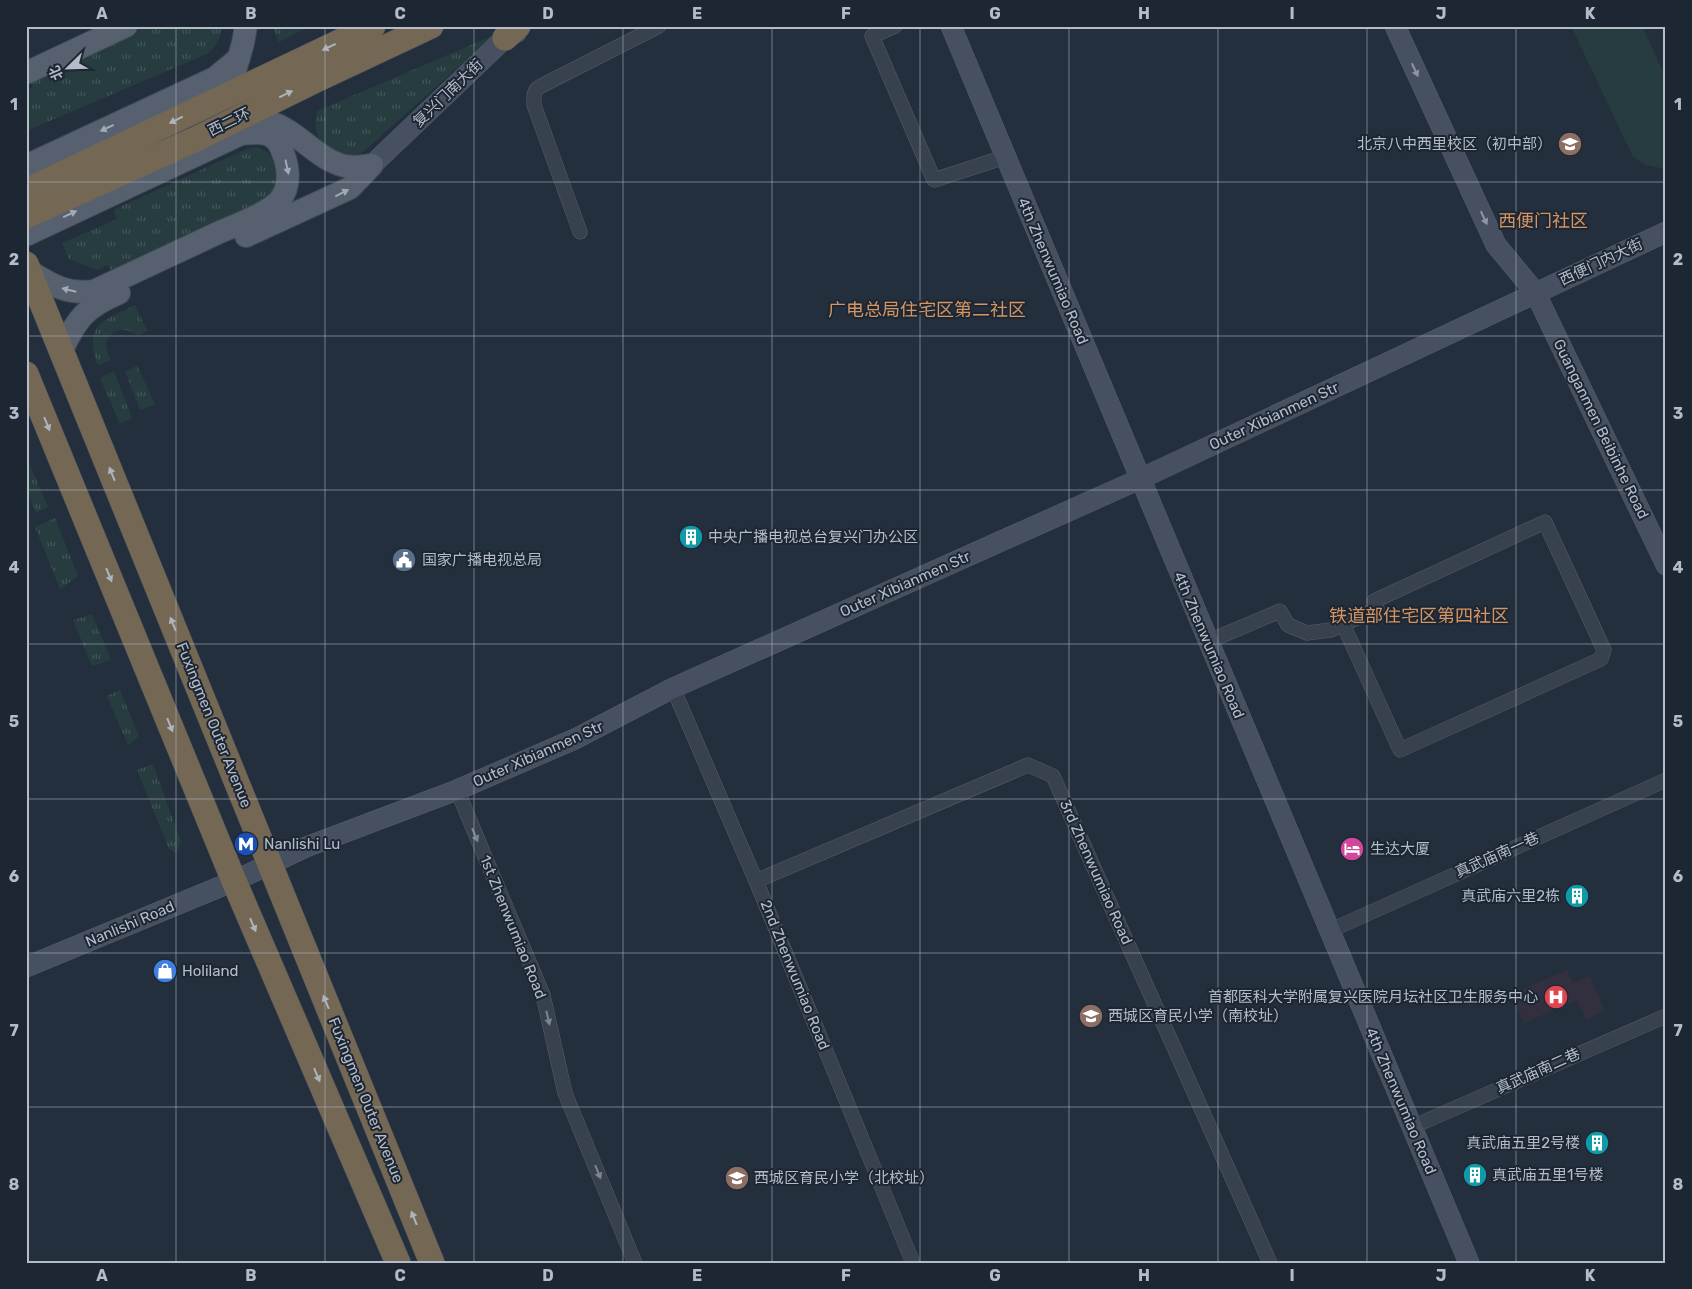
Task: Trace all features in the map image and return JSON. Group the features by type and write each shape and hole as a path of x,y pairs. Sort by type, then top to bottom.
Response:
{"highway":[{"name":"西二环","path":"26,191 372,26"},
{"name":"西二环","path":"26,216 196,139 431,26"},
{"name":"Fuxingmen Outer Avenue","path":"28,267 432,1263"},
{"path":"27,376 234,881 398,1263"}],"main road":[{"path":"26,65 111,26"},
{"path":"26,73 126,26"},
{"path":"220,99 231,80 241,38"},
{"path":"26,166 215,78 241,38"},
{"path":"196,139 232,127 263,121 288,131 330,160 343,166 372,165"},
{"path":"26,235 241,134 266,133 276,139 283,151 289,174 279,200 264,211 234,226 94,291 70,292 52,285 28,267"},
{"path":"62,350 72,329 83,315 100,301 332,198 350,188 372,165"}],"street":[{"name":"复兴门南大街","path":"372,165 512,32 528,26"},
{"path":"580,232 534,105 534,92 536,88 659,26"},
{"path":"895,26 872,36 934,180 1004,157"},
{"name":"4th Zhenwumiao Road","path":"951,26 1004,157 1144,476 1329,931 1469,1263"},
{"name":"Guanganmen Beibinhe Road","path":"1394,26 1496,245 1535,292 1666,565"},
{"name":"西便门内大街","path":"1535,292 1666,232"},
{"name":"Outer Xibianmen Str","path":"234,881 306,847 457,790 575,739 673,688 1390,363 1535,292"},
{"path":"1214,648 1280,611 1288,625 1306,633 1331,630 1375,605 1545,522 1604,650 1601,659 1400,750 1343,624"},
{"name":"2nd Zhenwumiao Road","path":"673,688 756,881 913,1263"},
{"name":"3rd Zhenwumiao Road","path":"756,881 1028,765 1053,776 1270,1263"},
{"name":"真武庙南一巷","path":"1329,931 1666,780"},
{"name":"1st Zhenwumiao Road","path":"457,790 543,995 565,1093 635,1263"},
{"name":"Nanlishi Road","path":"26,967 234,881"},
{"name":"真武庙南二巷","path":"1412,1127 1666,1016"}],"shaded area":[{"name":"首都医科大学附属复兴医院月坛社区卫生服务中心","path":"1567,970 1573,983 1590,976 1605,1011 1586,1020 1577,1000 1524,1023 1512,994"}],"green space":[{"path":"145,26 222,26 218,41 209,53 26,131 26,90 33,87 29,79"},
{"path":"272,26 310,26 279,42"},
{"path":"1571,26 1642,26 1666,78 1666,169 1646,165 1633,157"},
{"path":"494,35 363,152 352,157 339,158 319,138 316,127 317,111"},
{"path":"257,147 274,158 279,168 276,189 267,199 110,270 108,265 97,270 69,259 62,243 117,219 113,210 249,148"},
{"path":"135,305 147,331 138,336 123,330 116,331 108,338 106,344 111,360 98,365 93,341 95,332 105,320"},
{"path":"137,366 155,404 140,410 125,371"},
{"path":"114,371 132,418 120,424 100,378"},
{"path":"26,456 48,507 36,513 26,490"},
{"path":"55,518 78,576 60,589 35,527"},
{"path":"92,614 111,660 92,666 73,620"},
{"path":"120,690 139,736 128,745 107,696"},
{"path":"153,764 181,842 176,853 169,849 137,770"}],"place":[{"name":"北京八中西里校区（初中部）","path":"1570,144"},
{"name":"中央广播电视总台复兴门办公区","path":"691,537"},
{"name":"国家广播电视总局","path":"404,560"},
{"name":"Nanlishi Lu","path":"246,844"},
{"name":"生达大厦","path":"1352,849"},
{"name":"真武庙六里2栋","path":"1577,896"},
{"name":"Holiland","path":"165,971"},
{"name":"首都医科大学附属复兴医院月坛社区卫生服务中心","path":"1556,997"},
{"name":"西城区育民小学（南校址）","path":"1091,1016"},
{"name":"真武庙五里2号楼","path":"1597,1143"},
{"name":"真武庙五里1号楼","path":"1475,1175"},
{"name":"西城区育民小学（北校址）","path":"737,1178"}],"district":[{"name":"西便门社区","path":"1543,221"},
{"name":"广电总局住宅区第二社区","path":"927,310"},
{"name":"铁道部住宅区第四社区","path":"1419,616"}]}
